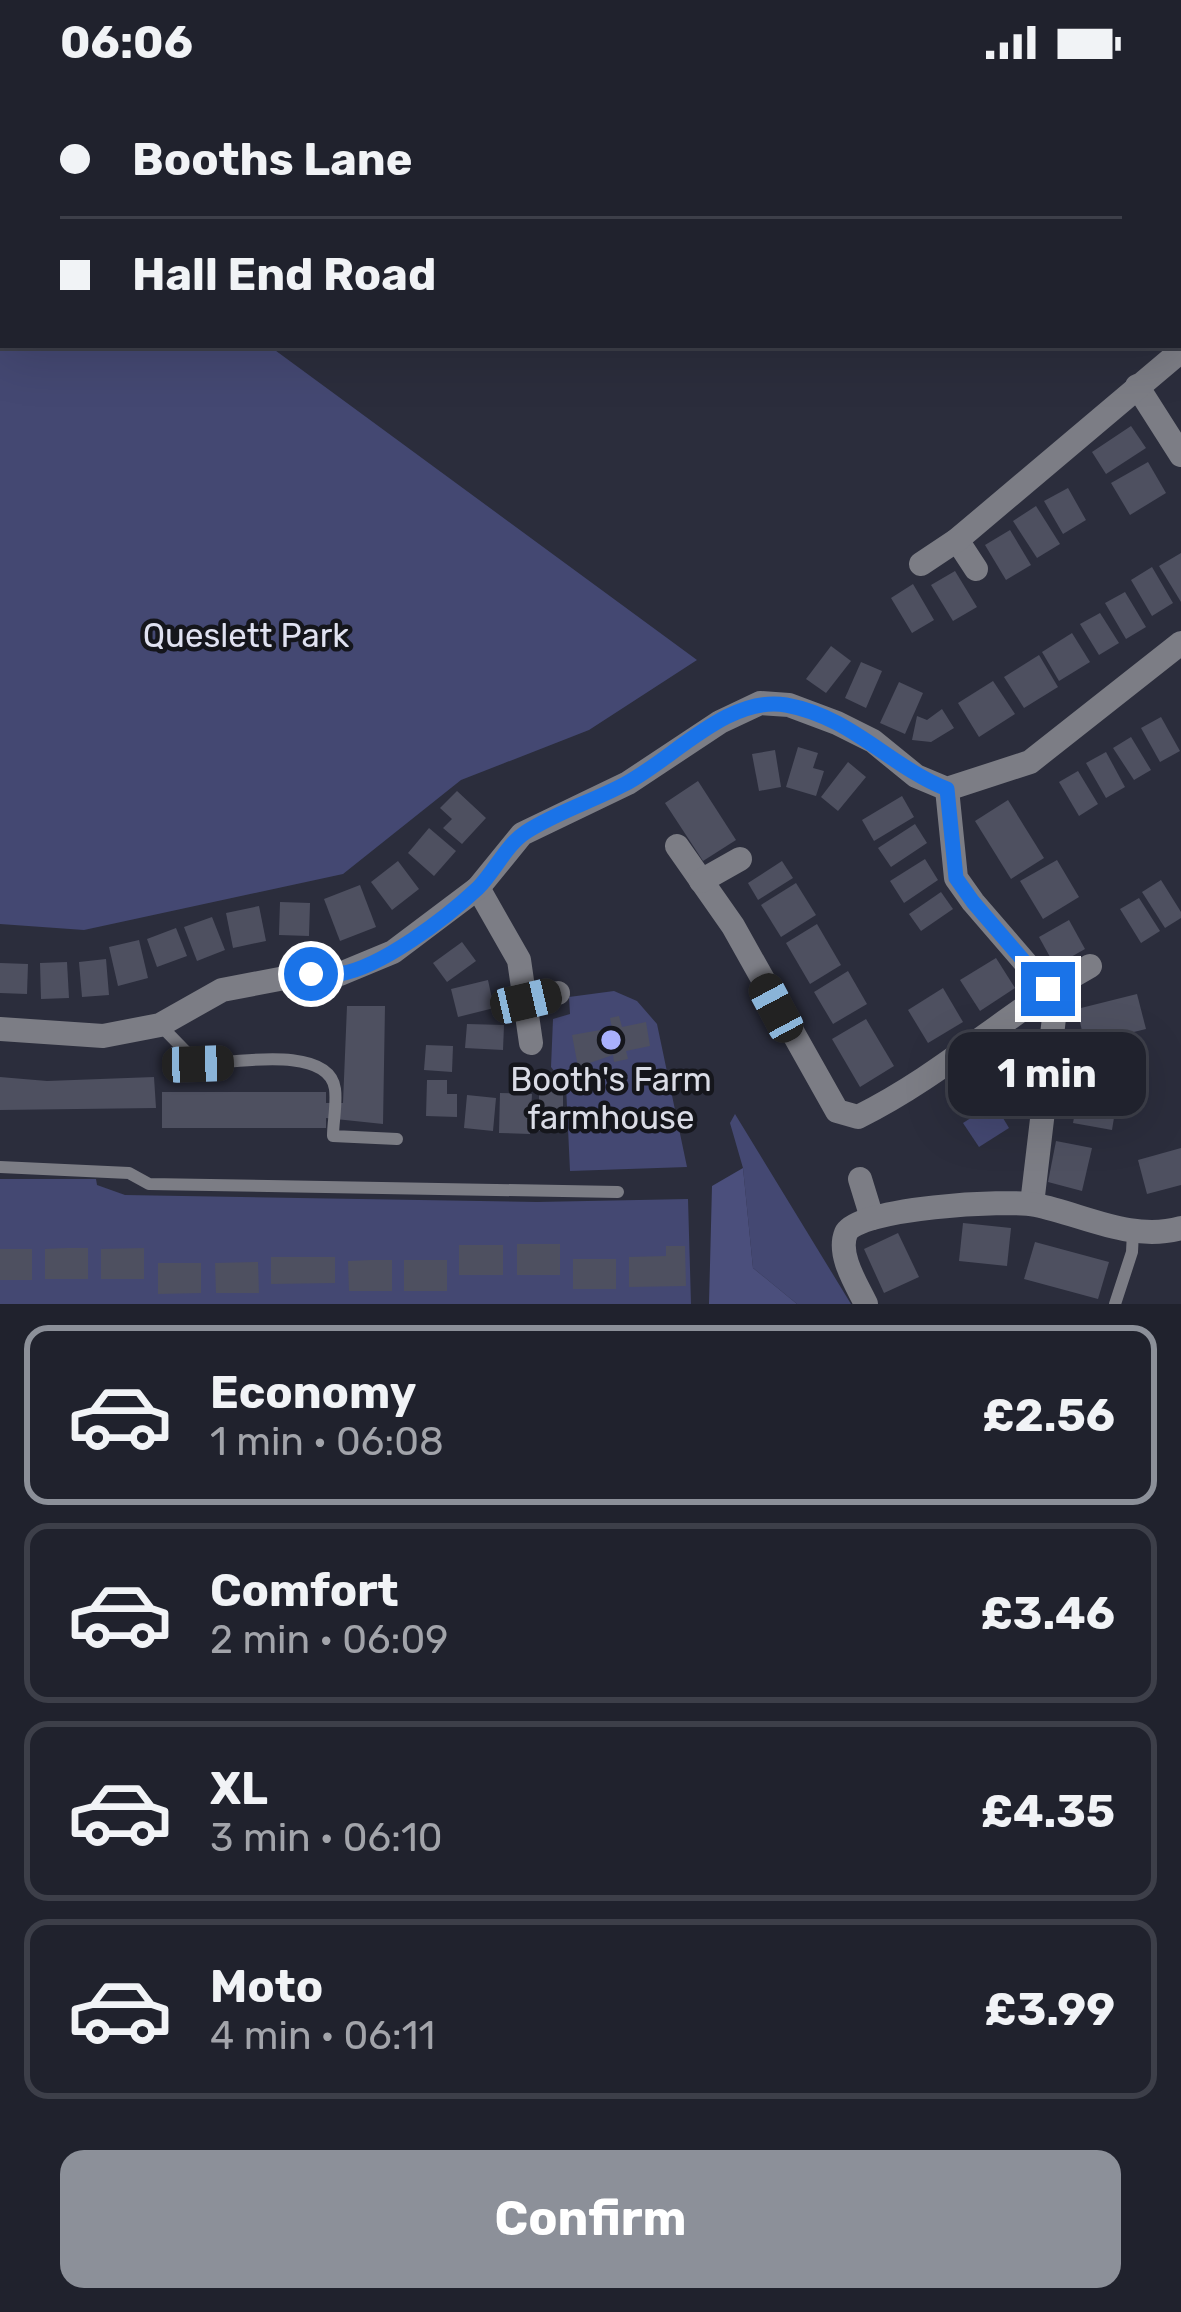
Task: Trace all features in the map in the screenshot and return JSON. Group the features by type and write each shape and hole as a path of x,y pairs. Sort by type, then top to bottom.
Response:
{"street":[{"path":"921,564 957,540 1181,351"},
{"path":"1137,386 1181,455"},
{"path":"957,540 976,569"},
{"path":"0,1029 103,1036 160,1025 222,990 311,974 340,974 393,952 478,887 522,835 628,783 721,722 760,703 788,705 837,723 873,741 916,776 947,789 1030,763 1181,643"},
{"path":"947,789 956,878 1048,989"},
{"path":"677,845 733,926 837,1111 858,1117 921,1084 1048,989 1090,966"},
{"path":"701,881 740,859"},
{"path":"478,887 519,960 531,1043"},
{"path":"526,1001 558,993"},
{"path":"1032,1204 1054,1018"},
{"path":"860,1179 872,1218"},
{"path":"866,1304 844,1254 846,1232 872,1218 939,1207 1032,1204 1132,1232 1162,1234 1181,1228"}],"lane":[{"path":"160,1025 198,1064 306,1060 325,1068 335,1086 333,1136 398,1138"},
{"path":"0,1167 129,1173 149,1184 618,1192"},
{"path":"1115,1304 1132,1252 1132,1232"}],"green space":[{"name":"Queslett Park","path":"0,348 272,348 697,660 589,730 461,780 343,874 84,930 0,924"},
{"path":"614,991 637,1001 657,1024 687,1167 570,1171 566,1086 551,1067 553,1019 570,1014 569,997"},
{"path":"994,1103 1009,1128 979,1147 963,1123"},
{"path":"735,1114 851,1304 797,1304 753,1268 743,1168 730,1123"},
{"path":"0,1179 96,1179 97,1185 125,1195 537,1202 688,1199 691,1304 0,1304"}],"shaded area":[{"path":"743,1168 753,1268 797,1304 709,1304 712,1186"}],"building":[{"path":"1131,426 1146,448 1106,474 1092,452"},
{"path":"1148,462 1166,493 1130,515 1111,483"},
{"path":"1068,488 1086,520 1063,534 1044,501"},
{"path":"1036,506 1060,544 1037,558 1013,521"},
{"path":"1010,530 1031,565 1006,580 985,545"},
{"path":"1181,553 1181,602 1159,566"},
{"path":"1152,567 1173,603 1152,616 1131,580"},
{"path":"955,571 977,607 953,621 931,585"},
{"path":"913,584 934,620 912,633 891,598"},
{"path":"1125,592 1146,627 1126,639 1105,603"},
{"path":"1100,613 1119,643 1099,655 1080,624"},
{"path":"1072,633 1090,662 1059,681 1042,652"},
{"path":"831,646 851,661 826,693 806,679"},
{"path":"1039,655 1058,687 1024,708 1004,677"},
{"path":"861,662 882,671 866,708 845,698"},
{"path":"993,681 1015,714 979,737 958,703"},
{"path":"899,682 923,693 905,734 880,723"},
{"path":"942,709 954,728 931,742 912,740 917,716 927,720"},
{"path":"1161,717 1180,751 1160,762 1141,728"},
{"path":"1131,737 1151,770 1134,780 1113,748"},
{"path":"798,747 818,753 813,768 824,771 816,796 786,787"},
{"path":"775,750 781,787 759,791 752,754"},
{"path":"1106,752 1125,787 1106,798 1086,763"},
{"path":"848,762 866,777 838,811 821,797"},
{"path":"1078,771 1098,804 1079,816 1059,782"},
{"path":"698,781 736,840 703,861 665,803"},
{"path":"457,791 486,818 462,844 443,828 452,819 440,808"},
{"path":"902,796 914,817 874,841 862,820"},
{"path":"1008,800 1044,858 1011,879 975,821"},
{"path":"915,824 927,843 891,867 878,848"},
{"path":"429,828 456,851 434,876 408,853"},
{"path":"925,859 938,880 904,903 890,881"},
{"path":"1057,860 1079,897 1043,919 1020,881"},
{"path":"398,861 419,889 392,910 371,882"},
{"path":"782,861 793,878 758,900 748,883"},
{"path":"1161,880 1181,912 1181,918 1165,928 1142,892"},
{"path":"796,883 816,915 781,937 761,905"},
{"path":"360,885 376,927 340,941 324,899"},
{"path":"941,892 953,909 921,931 909,914"},
{"path":"1139,898 1160,931 1141,943 1120,909"},
{"path":"280,902 310,903 309,936 279,935"},
{"path":"259,906 266,941 233,948 226,913"},
{"path":"212,917 225,950 197,961 184,927"},
{"path":"1069,920 1085,949 1055,966 1039,937"},
{"path":"817,924 841,965 810,984 786,943"},
{"path":"176,928 187,956 157,967 147,939"},
{"path":"139,940 148,978 118,986 109,947"},
{"path":"462,942 476,961 447,982 433,963"},
{"path":"996,958 1015,988 980,1011 960,980"},
{"path":"106,959 109,995 82,997 79,962"},
{"path":"67,962 69,998 41,999 40,963"},
{"path":"0,963 28,964 27,994 0,993"},
{"path":"848,971 867,1004 833,1024 814,992"},
{"path":"488,980 494,1008 458,1017 451,989"},
{"path":"943,988 963,1022 928,1043 908,1010"},
{"path":"1137,994 1146,1029 1085,1044 1077,1009"},
{"path":"347,1006 385,1006 383,1124 326,1118 326,1128 162,1128 162,1092 326,1092 326,1103 343,1103"},
{"name":"Booth's Farm farmhouse","path":"619,1016 622,1027 646,1022 650,1046 626,1051 628,1059 614,1062 613,1055 578,1067 572,1035 612,1028 610,1018"},
{"path":"866,1019 894,1066 860,1087 832,1039"},
{"path":"467,1024 504,1025 503,1050 465,1048"},
{"path":"426,1045 453,1046 452,1072 424,1070"},
{"path":"1083,1068 1121,1075 1112,1130 1073,1123"},
{"path":"0,1077 47,1081 154,1077 156,1108 0,1110"},
{"path":"427,1080 447,1080 447,1094 457,1094 457,1117 426,1116"},
{"path":"539,1091 563,1091 563,1131 539,1131"},
{"path":"500,1093 532,1094 530,1134 499,1133"},
{"path":"467,1095 496,1098 493,1131 464,1128"},
{"path":"1056,1141 1092,1148 1082,1191 1048,1182"},
{"path":"1181,1148 1181,1185 1147,1194 1138,1160"},
{"path":"963,1223 1011,1228 1007,1266 959,1261"},
{"path":"898,1233 919,1277 884,1293 864,1249"},
{"path":"1035,1242 1109,1262 1098,1299 1024,1279"},
{"path":"517,1244 560,1244 560,1275 517,1275"},
{"path":"459,1245 503,1245 503,1275 459,1275"},
{"path":"666,1246 685,1246 686,1286 629,1287 629,1257 666,1256"},
{"path":"88,1248 88,1279 45,1279 45,1249"},
{"path":"144,1248 144,1279 101,1279 101,1249"},
{"path":"0,1249 32,1249 32,1280 0,1280"},
{"path":"271,1257 335,1257 335,1283 271,1284"},
{"path":"573,1259 616,1259 616,1289 573,1289"},
{"path":"392,1260 392,1291 349,1291 348,1261"},
{"path":"404,1260 447,1260 447,1291 404,1291"},
{"path":"258,1262 259,1293 216,1293 215,1263"},
{"path":"158,1263 201,1263 201,1293 158,1294"}],"place":[{"name":"Booth's Farm farmhouse","path":"611,1040"}],"route":[{"path":"311,974 340,974 393,952 478,887 522,835 628,783 721,722 760,703 788,705 837,723 873,741 916,776 947,789 956,878 1048,989"}]}
